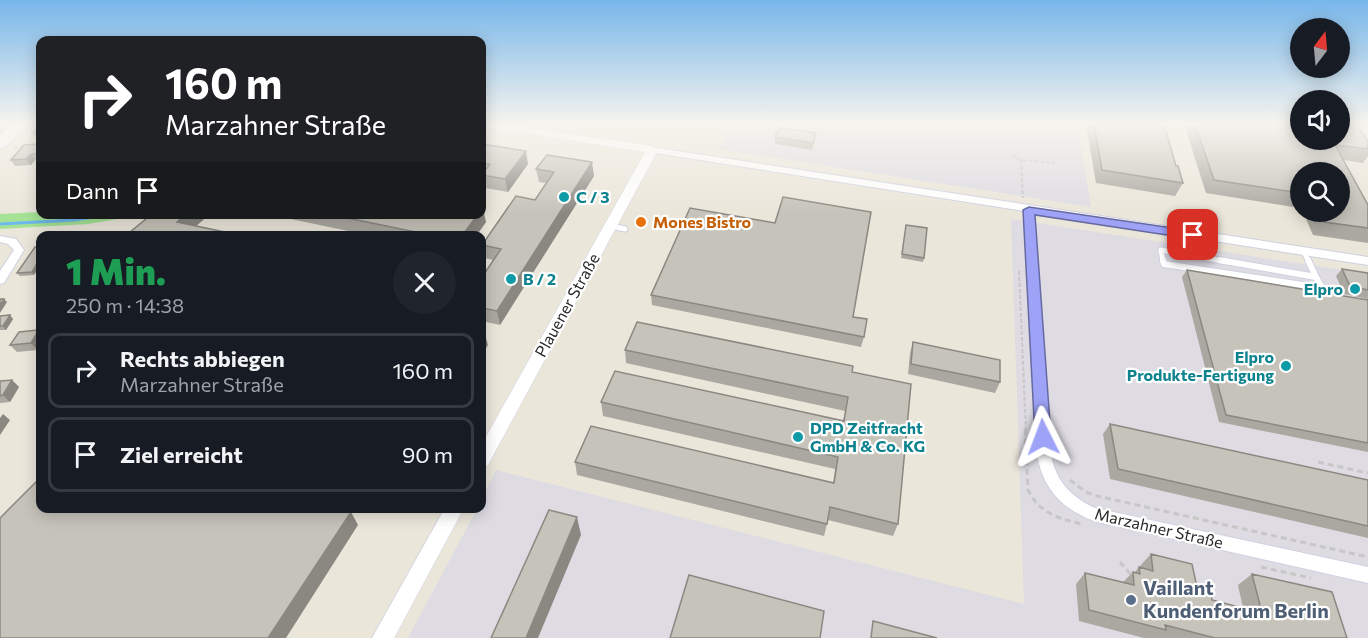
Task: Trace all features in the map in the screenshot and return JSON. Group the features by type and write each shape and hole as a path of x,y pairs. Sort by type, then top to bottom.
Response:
{"street":[{"name":"Plauener Straße","path":"486,453 618,228 650,154"},
{"path":"676,154 1368,261"},
{"name":"Marzahner Straße","path":"1029,210 1044,455 1049,479 1057,490 1079,509 1094,514 1368,575"},
{"path":"0,239 10,241 20,250 0,280"},
{"path":"383,638 452,513"}],"lane":[{"path":"1316,277 1161,250 1164,264 1322,288"},
{"path":"1304,252 1326,296 1336,298"}],"path":[{"path":"1012,155 1021,160 1055,163"},
{"path":"1021,160 1023,198"},
{"path":"1019,262 1028,490 1034,503 1047,514 1083,524"},
{"path":"1318,462 1368,473"},
{"path":"1068,477 1086,492 1097,496 1368,557"},
{"path":"1120,562 1136,581"},
{"path":"1256,564 1315,579"}],"shaded area":[{"path":"750,154 1082,154 1091,207"},
{"path":"1011,219 1368,274 1368,638 408,638 475,513 486,513 486,491 496,470 1024,604"}],"green space":[{"path":"36,212 36,219 118,219 88,224 0,229 0,214"}],"building":[{"path":"16,154 36,154 31,154 26,159 11,160"},
{"path":"486,154 524,154 505,179 486,176 486,170 490,164 486,164"},
{"path":"1099,154 1173,154 1183,183 1102,170"},
{"path":"1205,154 1340,154 1344,162 1290,162 1290,191 1214,180"},
{"path":"547,155 592,162 497,311 486,309 486,271 501,249 486,246 486,239 516,196 535,200 554,172 536,169"},
{"path":"1350,172 1368,205 1368,228 1324,222 1350,222"},
{"path":"783,197 871,212 853,317 867,319 864,337 651,295 690,208 775,223"},
{"path":"146,219 180,219 177,222 220,231 131,231"},
{"path":"352,219 474,219 466,231 411,231"},
{"path":"906,225 927,228 924,258 902,254"},
{"path":"36,247 36,265 32,272 17,273"},
{"path":"1342,269 1368,273 1368,290 1350,286"},
{"name":"Elpro Produkte-Fertigung","path":"1187,270 1368,300 1368,443 1226,415"},
{"path":"10,315 3,326 0,326 0,316"},
{"name":"DPD Zeitfracht GmbH & Co. KG","path":"637,322 853,366 852,372 911,384 898,524 830,507 827,524 575,462 591,426 834,483 838,457 601,402 615,371 844,421 848,397 625,350"},
{"path":"36,330 36,335 31,343 10,345 19,332"},
{"path":"913,342 1000,360 1000,382 911,364"},
{"path":"12,380 3,395 0,396 0,381"},
{"path":"1110,424 1368,480 1368,526 1118,469"},
{"path":"36,482 36,513 350,513 268,638 0,638 0,518"},
{"path":"549,510 577,517 526,638 491,638"},
{"path":"1151,554 1192,564 1198,592 1211,595 1212,600 1262,613 1252,574 1332,592 1347,638 1215,638 1165,625 1166,630 1089,610 1085,573 1134,585 1133,572 1140,574 1139,567 1153,571"},
{"path":"689,575 824,611 820,638 670,638"},
{"path":"873,621 937,638 871,638"}],"waterway":[{"path":"0,224 81,219"}],"place":[{"name":"C / 3","path":"564,197"},
{"name":"Mones Bistro","path":"641,222"},
{"name":"B / 2","path":"511,279"},
{"name":"Elpro","path":"1355,289"},
{"name":"Elpro Produkte-Fertigung","path":"1286,366"},
{"name":"DPD Zeitfracht GmbH & Co. KG","path":"798,437"},
{"name":"Vaillant Kundenforum Berlin","path":"1131,600"}],"route":[{"path":"1043,437 1029,210 1193,235"}]}
